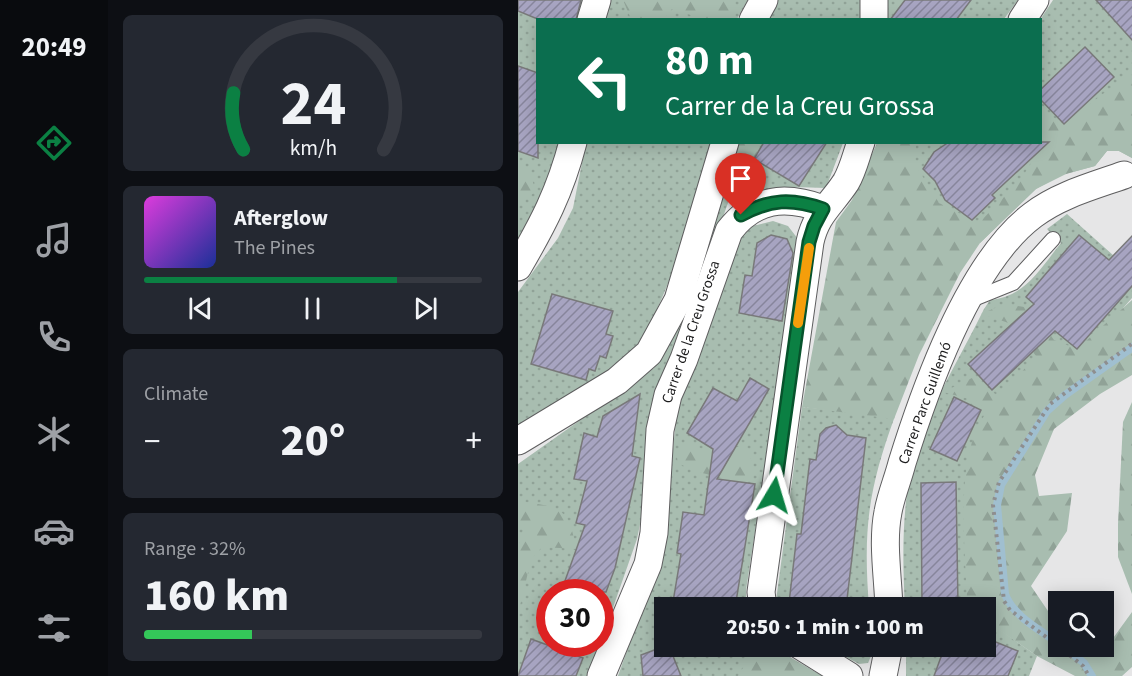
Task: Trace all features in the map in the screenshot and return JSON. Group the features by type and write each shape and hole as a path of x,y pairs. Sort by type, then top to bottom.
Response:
{"street":[{"path":"592,18 597,0"},
{"path":"754,18 764,0"},
{"path":"874,0 874,18"},
{"path":"1023,18 1036,0"},
{"path":"518,267 552,208 564,177 572,144"},
{"path":"518,441 617,381 649,353 678,300 724,144"},
{"path":"763,597 762,581 809,242 823,209 845,183 860,144"},
{"name":"Carrer Parc Guillemó","path":"889,597 888,512 913,428 934,370 967,303 998,249 1032,216 1058,199 1128,175"},
{"name":"Carrer de la Creu Grossa","path":"601,676 648,564 654,533 660,430 668,395 684,359 729,231 741,215 774,201 795,201 823,209"},
{"path":"818,657 850,676"},
{"path":"883,676 887,657"}],"lane":[{"path":"967,303 978,295 1005,288 1013,283 1053,239"}],"path":[{"path":"1048,638 1010,610 1004,602 993,505 999,483 1050,404 1133,343"},
{"path":"1072,657 1083,666 1089,676"}],"green space":[{"path":"583,0 575,18 536,18 536,144 563,144 518,248 518,1"},
{"path":"608,0 748,0 738,18 603,18"},
{"path":"623,0 728,0 736,9 726,18 700,18 672,9 665,18 631,18"},
{"path":"774,0 861,0 862,18 763,18"},
{"path":"885,0 1018,0 1005,18 884,18"},
{"path":"1053,0 1132,0 1132,158 1119,151 1107,151 1095,166 1061,175 1036,189 980,243 878,144 1042,144 1041,18"},
{"path":"1130,73 1132,76 1132,158 1119,151 1107,151 1095,166 1066,174 1036,189 980,243 960,273 919,355 894,419 802,407 836,222 852,200 877,144 916,144 915,164 939,203 979,223 1021,179 1038,152 1034,144 1042,144 1042,107 1045,112 1064,124"},
{"path":"586,144 711,144 686,231 663,296 649,325 633,350 605,378 518,431 518,292 558,238 573,208"},
{"path":"730,144 759,144 756,155 740,185 731,176"},
{"path":"734,144 843,144 826,188 765,189 729,200 678,346 664,371 650,415 644,505 637,539 614,605 614,579 536,579 536,657 595,657 588,676 518,676 518,464 654,368 705,255 724,194"},
{"path":"518,165 529,171 536,191 524,200 518,197"},
{"path":"1067,214 1132,272 1132,298 1077,360 995,404 965,482 975,597 904,597 903,543 906,499 914,456 927,420 990,300 1013,293 1031,280 1061,243 1047,229"},
{"path":"773,221 788,226 798,239 794,281 746,597 654,597 654,657 790,657 822,676 618,676 663,548 678,400 740,238 753,226"},
{"path":"1132,300 1132,375 1100,394 1054,429 1035,475 1039,496 1072,493 1067,531 1031,586 1048,611 1048,657 1114,657 1114,637 1132,612 1132,667 1122,676 1075,676 1037,656 996,628 996,597 967,597 964,527 966,475 970,451 977,430 987,412 977,401 943,392 974,377 999,397 1036,356 1012,324 981,314 1004,304 1031,308 1054,340 1077,349"},
{"path":"1132,402 1132,594 1118,557 1118,524 1123,422"},
{"path":"802,407 895,416 873,488 867,532 868,597 777,597"},
{"path":"686,443 714,453 741,446 749,449 754,476 735,481 694,471 678,463 676,452"},
{"path":"518,501 552,507 559,511 570,524 576,549 542,547 531,560 518,614 518,548 524,527 518,526"},
{"path":"996,627 1037,656 1029,676 906,676 906,657 996,657"},
{"path":"750,657 788,657 822,676 738,676"},
{"path":"846,657 871,657 868,663 859,664"}],"building":[{"path":"518,0 581,0 576,18 536,18 518,11"},
{"path":"905,0 971,0 958,18 892,18"},
{"path":"1096,0 1133,0 1133,41"},
{"path":"1085,47 1114,77 1064,124 1042,101 1042,88"},
{"path":"518,66 536,72 538,158 518,151"},
{"path":"1042,142 1049,142 992,195 995,198 972,220 945,200 935,181 923,169 934,152 946,144 1042,144"},
{"path":"763,144 826,144 799,186 754,159"},
{"path":"771,235 787,239 793,253 782,321 739,313 745,275 752,276 757,243"},
{"path":"1079,235 1109,260 1133,235 1133,285 1077,349 1055,331 992,390 968,364 1034,304 1026,297"},
{"path":"552,294 613,311 606,334 613,336 606,358 600,356 595,371 589,369 586,380 531,364"},
{"path":"750,378 769,389 717,479 755,484 737,597 674,597 681,554 677,553 683,512 704,515 713,449 687,433 713,388 737,401"},
{"path":"640,394 632,456 640,458 615,568 611,579 566,579 585,525 576,523 587,481 574,479 584,433 597,437 603,416"},
{"path":"954,397 981,410 957,461 930,449"},
{"path":"836,425 847,435 866,438 847,597 790,597 797,534 801,534 810,459 816,460 820,434 826,428"},
{"path":"956,482 958,597 922,597 921,483"},
{"path":"531,639 536,641 536,657 583,658 576,676 518,676"},
{"path":"996,642 1018,651 1008,676 934,676 941,657 996,657"},
{"path":"654,650 654,657 673,657 681,676 643,676 641,655"}],"waterway":[{"path":"1048,636 1020,615 1005,594 997,505 1001,485 1047,411 1065,395 1133,347"},
{"path":"1077,657 1084,663 1092,676"}],"slow traffic":[{"path":"798,323 809,248"}],"route":[{"path":"741,215 774,201 795,201 823,209 809,242 774,495"}]}
